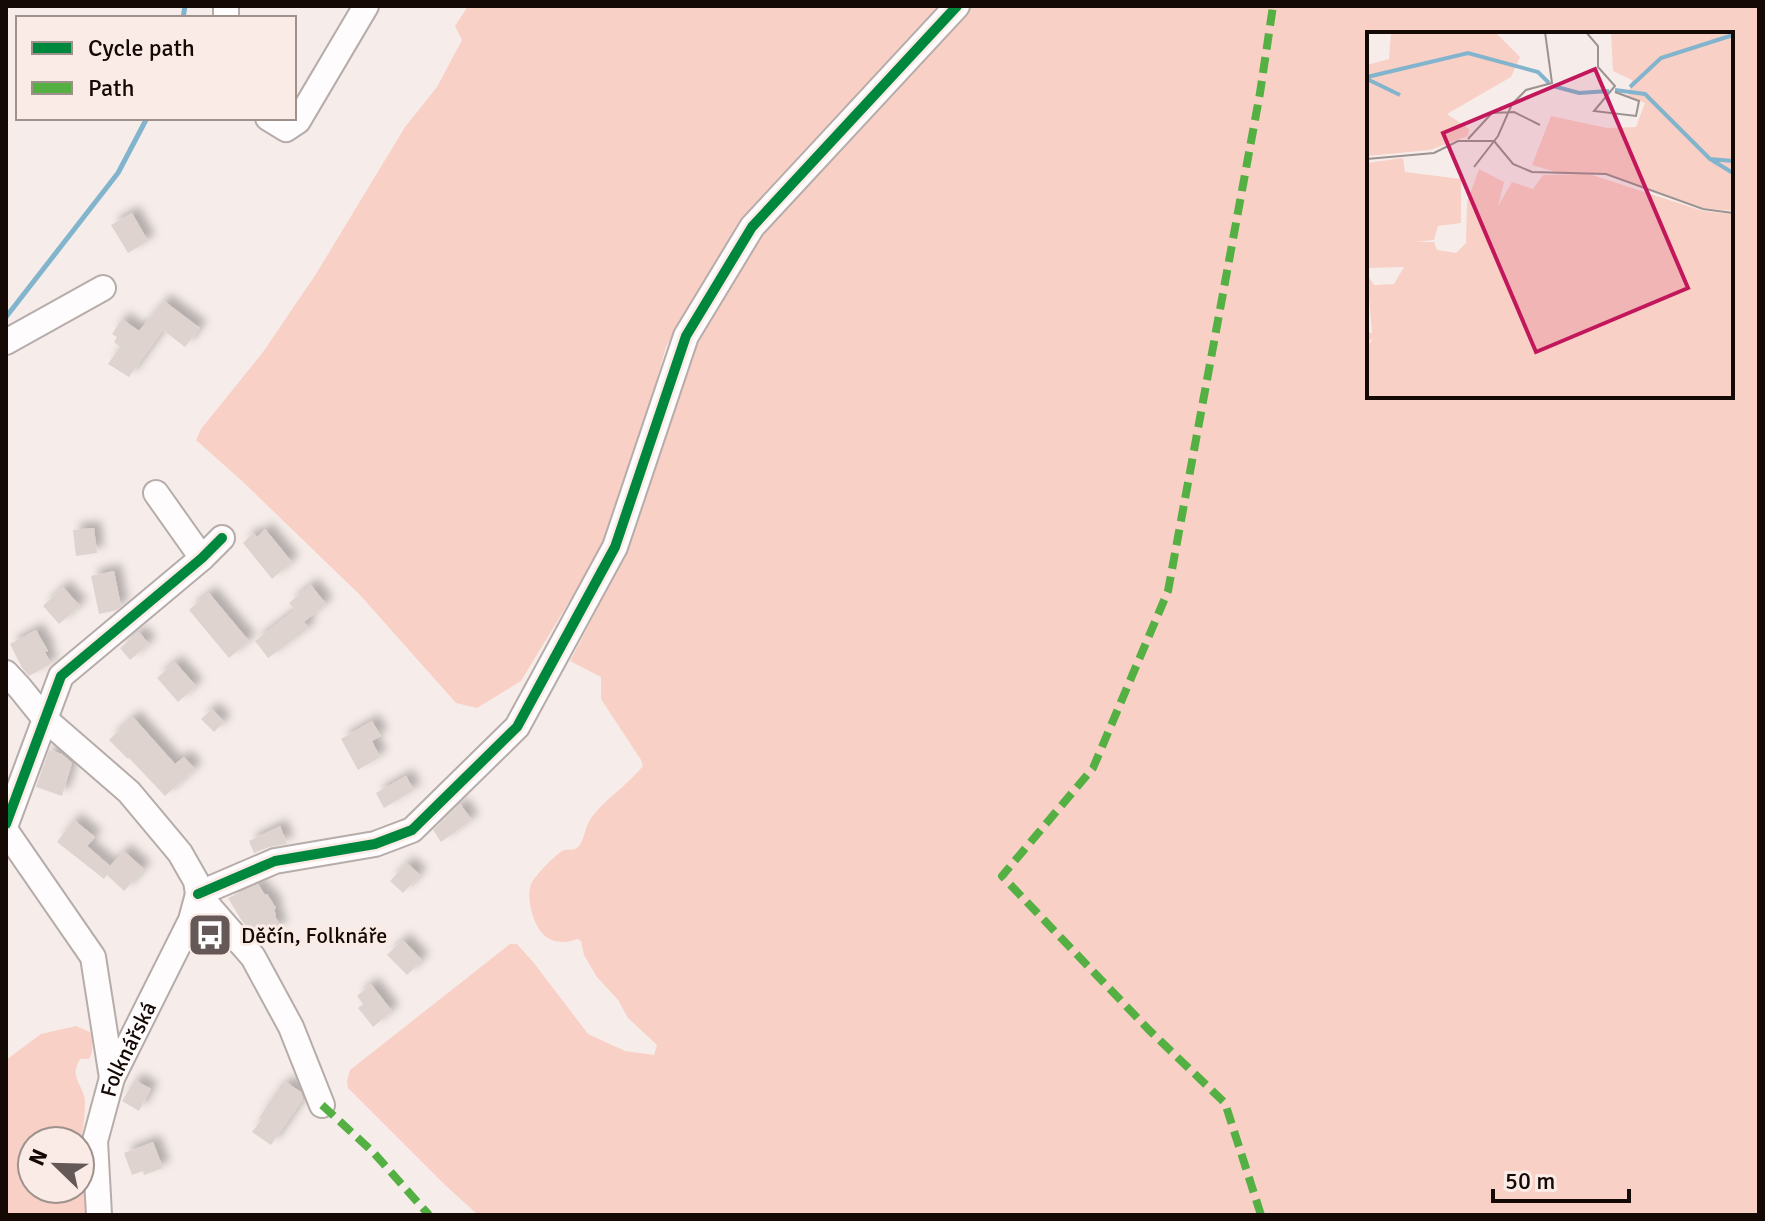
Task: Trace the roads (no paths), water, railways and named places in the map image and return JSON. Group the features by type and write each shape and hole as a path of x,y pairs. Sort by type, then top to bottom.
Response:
{"street":[{"path":"271,120 286,129 298,121 366,6"},
{"path":"198,894 275,861 375,844 412,830 517,727 615,547 686,336 694,322 752,227 957,6"},
{"path":"6,342 103,288"},
{"path":"156,493 202,558"},
{"path":"6,824 61,676 222,538"},
{"path":"13,680 61,676"},
{"path":"13,680 45,719 129,792 180,853 196,881 198,894 253,957 291,1027 322,1105"},
{"path":"6,831 93,957 112,1078"},
{"name":"Folknářská","path":"99,1215 95,1141 112,1078 191,920 198,894"}],"waterway":[{"path":"183,16 185,6"},
{"path":"6,317 118,173 146,120"}],"place":[{"name":"Děčín, Folknáře","path":"210,935"}]}
